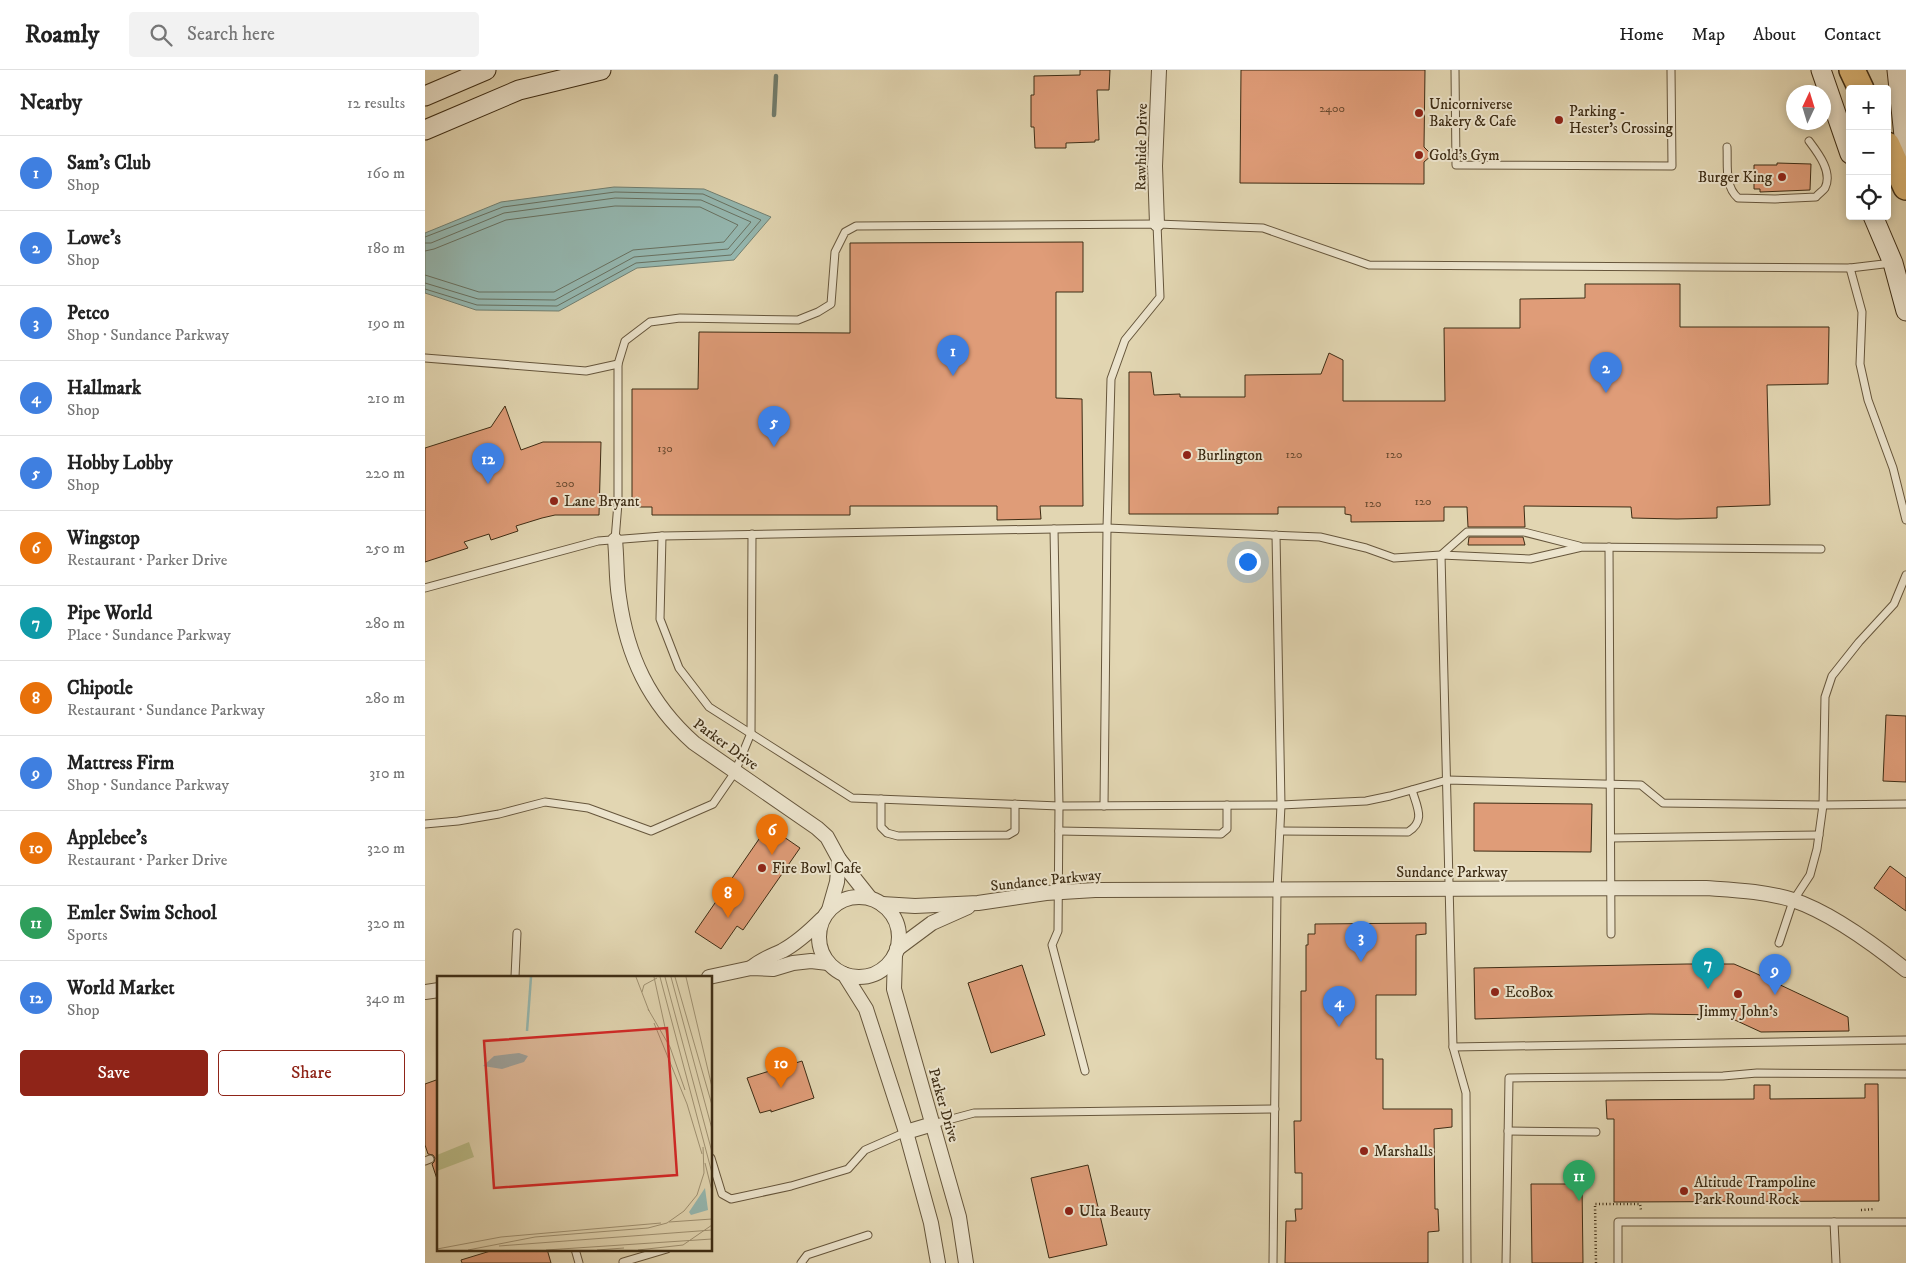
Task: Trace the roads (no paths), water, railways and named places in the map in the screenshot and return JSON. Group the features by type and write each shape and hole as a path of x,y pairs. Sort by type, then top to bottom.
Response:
{"highway":[{"path":"1852,70 1859,85"},
{"path":"1891,155 1906,187"}],"main road":[{"path":"425,96 486,70"},
{"path":"425,130 519,90 601,70"},
{"path":"1821,70 1846,142"},
{"path":"1897,70 1906,154"},
{"path":"1875,220 1893,263 1906,311"}],"street":[{"name":"Rawhide Drive","path":"1157,224 1155,166 1159,70"},
{"name":"Parker Drive","path":"615,540 619,597 627,641 648,690 659,707 679,730 694,743 817,828 827,837 839,859 876,901"},
{"path":"839,859 837,882 819,930 819,942 822,953 828,962 844,974 866,1009 905,1132 931,1223 938,1263"},
{"name":"Sundance Parkway","path":"876,901 915,906 978,903 1058,892 1095,890 1706,888 1753,891 1793,901 1826,916 1876,947 1906,970"},
{"path":"751,968 765,957 781,951 804,936 841,901 855,897 876,901 891,913 897,924 899,937 896,952 886,967 876,974 858,977 844,974"},
{"name":"Sundance Parkway","path":"896,952 932,923 978,903"},
{"name":"Parker Drive","path":"896,952 893,989 959,1217 967,1263"},
{"path":"713,976 751,968 773,968 811,961 828,962"},
{"path":"905,1132 933,1124"}],"lane":[{"path":"1455,70 1456,164 1672,166 1671,70"},
{"path":"1727,147 1729,185 1732,193 1738,198 1816,197 1825,188 1827,177 1821,157 1809,141"},
{"path":"1104,806 1107,528 1111,379 1125,340 1160,297 1157,224"},
{"path":"615,540 618,503 619,364 625,341 650,322 680,318 798,320 817,312 831,304 835,252 845,232 857,226 1157,224 1263,228 1369,265 1850,268 1893,263"},
{"path":"1850,268 1861,312 1860,364 1866,391 1893,468 1906,520"},
{"path":"425,358 586,371 619,364"},
{"path":"425,588 598,541 662,536 1107,528 1320,537 1366,548 1393,558 1441,555 1530,559 1582,547 1821,549"},
{"path":"1054,529 1059,831 1058,931 1052,945 1085,1071"},
{"path":"1441,555 1467,532 1525,532 1582,547"},
{"path":"425,824 459,821 545,802 588,808 651,831 713,804 735,772 751,734 751,534"},
{"path":"1273,1263 1277,890 1281,805 1276,535"},
{"path":"662,536 660,619 675,663 709,707 852,798 1059,806 1281,805 1366,801 1447,780 1641,785 1663,803 1906,804"},
{"path":"1609,547 1611,934"},
{"path":"1441,555 1453,1047 1466,1093 1467,1263"},
{"path":"1779,943 1793,901 1810,875 1817,849 1823,805 1825,697 1832,676 1859,642 1894,604 1906,575"},
{"path":"1280,831 1408,832 1416,827 1419,819 1412,790"},
{"path":"881,799 881,827 887,833 898,836 1008,835 1015,831 1015,804"},
{"path":"1059,831 1221,834 1227,829 1227,805"},
{"path":"1611,838 1819,835"},
{"path":"515,976 517,933"},
{"path":"1453,1047 1906,1040"},
{"path":"1507,1263 1509,1078 1723,1076 1757,1073 1906,1074"},
{"path":"933,1124 974,1113 1275,1109"},
{"path":"1508,1131 1596,1132"},
{"path":"713,1165 722,1194 731,1199 791,1186 848,1168 865,1150 905,1132"},
{"path":"1619,1263 1618,1222 1906,1222"},
{"path":"1835,1222 1836,1263"},
{"path":"801,1263 807,1255 868,1235"},
{"path":"575,1250 579,1263"},
{"path":"623,1262 664,1250"}],"water":[{"path":"614,187 704,189 771,217 734,260 637,268 559,311 476,310 425,293 425,233 501,202"}],"waterway":[{"path":"774,115 776,76"}],"place":[{"name":"Unicorniverse Bakery & Cafe","path":"1419,113"},
{"name":"Parking - Hester's Crossing","path":"1559,120"},
{"name":"Gold's Gym","path":"1419,155"},
{"name":"Burger King","path":"1782,177"},
{"name":"Sam's Club","path":"953,376"},
{"name":"Lowe's","path":"1606,393"},
{"name":"Hobby Lobby","path":"774,447"},
{"name":"Burlington","path":"1187,455"},
{"name":"World Market","path":"488,484"},
{"name":"Lane Bryant","path":"554,501"},
{"name":"Wingstop","path":"772,855"},
{"name":"Fire Bowl Cafe","path":"762,868"},
{"name":"Chipotle","path":"728,918"},
{"name":"Petco","path":"1361,962"},
{"name":"Pipe World","path":"1708,989"},
{"name":"EcoBox","path":"1495,992"},
{"name":"Jimmy John's","path":"1738,994"},
{"name":"Mattress Firm","path":"1775,995"},
{"name":"Hallmark","path":"1339,1027"},
{"name":"Applebee's","path":"781,1088"},
{"name":"Marshalls","path":"1364,1151"},
{"name":"Altitude Trampoline Park Round Rock","path":"1684,1191"},
{"name":"Emler Swim School","path":"1579,1201"},
{"name":"Ulta Beauty","path":"1069,1211"}]}
